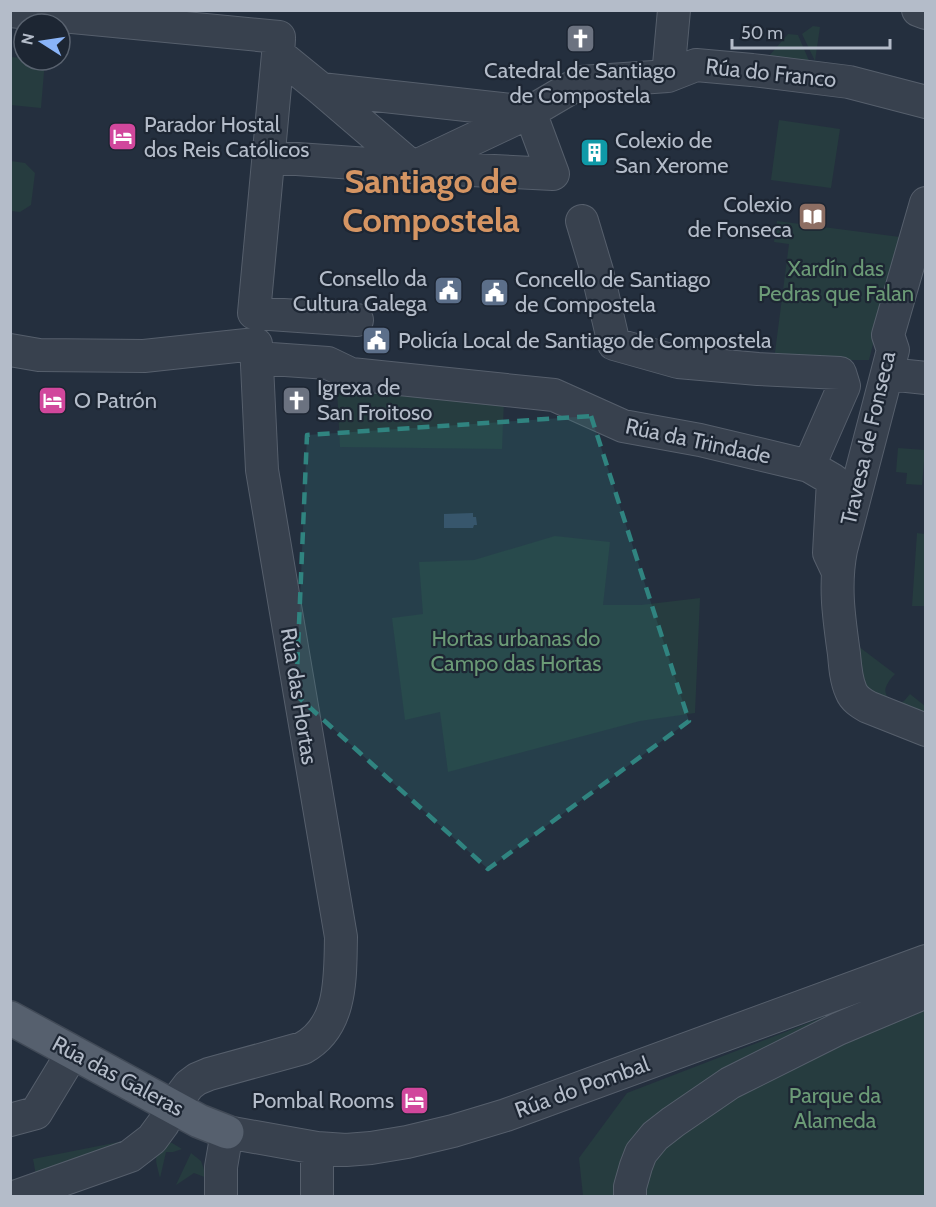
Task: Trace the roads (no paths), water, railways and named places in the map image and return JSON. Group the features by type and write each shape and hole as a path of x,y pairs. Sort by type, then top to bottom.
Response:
{"main road":[{"name":"Rúa das Galeras","path":"10,1018 73,1052 179,1098 208,1125 227,1132"}],"street":[{"path":"668,76 674,10"},
{"path":"918,10 926,13"},
{"path":"10,11 279,38 321,89 412,167"},
{"path":"279,38 254,313 357,320"},
{"name":"Rúa do Franco","path":"530,112 581,82 668,76 696,65 849,82 926,102"},
{"path":"321,89 530,112"},
{"path":"268,158 553,174 530,112"},
{"path":"412,167 530,112"},
{"name":"Travesa de Fonseca","path":"837,570 894,350 888,335 926,202"},
{"path":"582,221 597,271 614,344 678,362 840,373 844,386 799,464 833,480 830,553 837,570 839,617 850,690 859,702 868,707 926,730"},
{"name":"Rúa da Trindade","path":"10,350 39,354 144,356 256,351 328,363 351,374 554,395 623,426 700,440 799,464"},
{"name":"Rúa das Hortas","path":"179,1098 189,1085 209,1074 303,1048 314,1042 329,1023 335,1009 340,974 341,937 262,470 256,351"},
{"path":"888,374 926,378"},
{"name":"Rúa do Pombal","path":"227,1132 317,1148 346,1150 387,1146 453,1131 506,1115 926,961"},
{"path":"630,1197 630,1187 641,1153 655,1136 672,1122 730,1083 837,1029 926,992"},
{"path":"10,1120 36,1113 73,1052"},
{"path":"17,1197 130,1156 152,1138 179,1098"},
{"path":"221,1197 221,1167 227,1132"},
{"path":"317,1148 317,1197"}],"water":[{"path":"473,513 477,525 473,528 444,528 444,514"}],"place":[{"name":"Catedral de Santiago de Compostela","path":"580,38"},
{"name":"Parador Hostal dos Reis Católicos","path":"123,137"},
{"name":"Colexio de San Xerome","path":"594,153"},
{"name":"Colexio de Fonseca","path":"813,217"},
{"name":"Consello da Cultura Galega","path":"448,291"},
{"name":"Concello de Santiago de Compostela","path":"494,292"},
{"name":"Policía Local de Santiago de Compostela","path":"377,340"},
{"name":"O Patrón","path":"53,400"},
{"name":"Igrexa de San Froitoso","path":"296,400"},
{"name":"Pombal Rooms","path":"415,1100"}],"district":[{"name":"Santiago de Compostela","path":"431,200"}],"park label":[{"name":"Xardín das Pedras que Falan","path":"836,280"},
{"name":"Hortas urbanas do Campo das Hortas","path":"516,650"},
{"name":"Parque da Alameda","path":"835,1108"}]}
